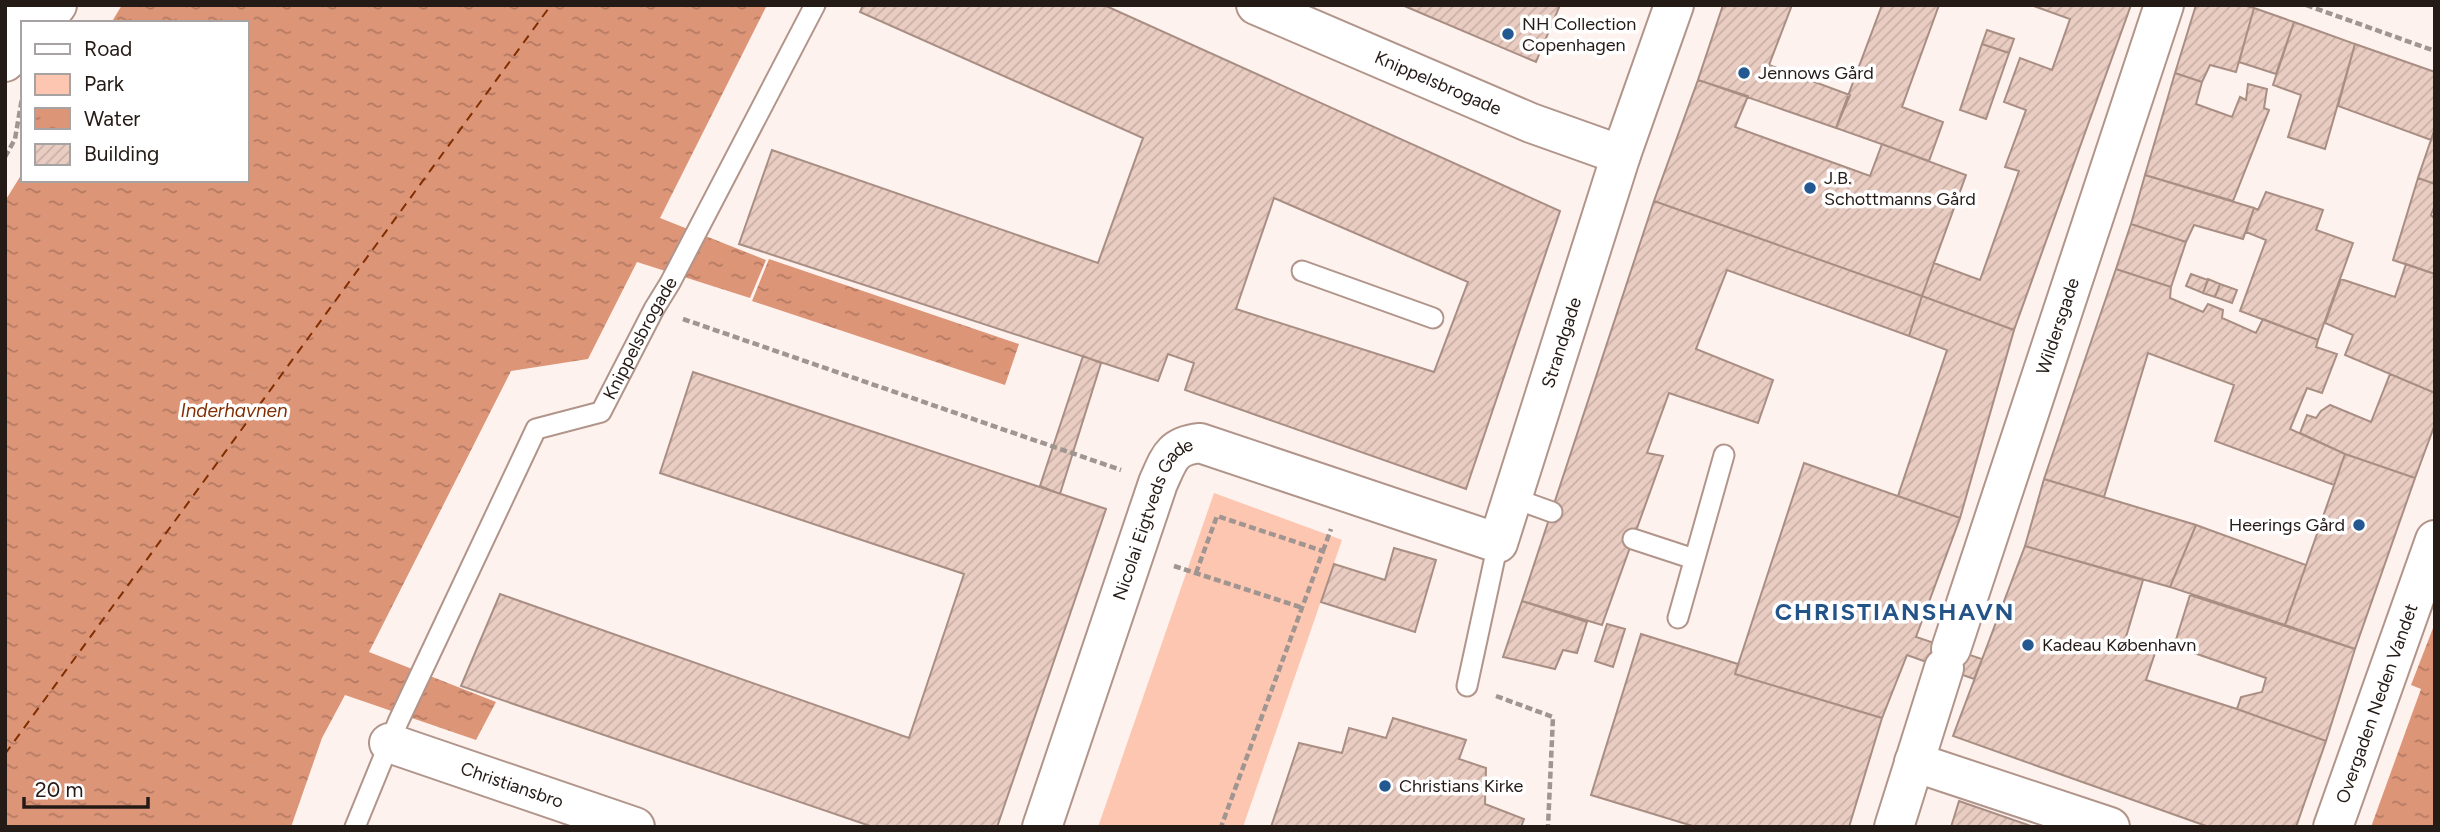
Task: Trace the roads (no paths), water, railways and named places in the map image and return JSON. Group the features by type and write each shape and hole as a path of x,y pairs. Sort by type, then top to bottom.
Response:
{"street":[{"path":"5,25 25,5"},
{"path":"45,21 57,5"},
{"name":"Knippelsbrogade","path":"1256,5 1531,123 1621,155"},
{"name":"Strandgade","path":"1498,543 1621,155 1674,5"},
{"name":"Wildersgade","path":"1894,827 2164,5"},
{"path":"5,62 21,47"},
{"name":"Nicolai Eigtveds Gade","path":"1042,827 1158,483 1171,454 1185,445 1200,443 1498,543"},
{"name":"Overgaden Neden Vandet","path":"2333,827 2435,540"},
{"name":"Christiansbro","path":"394,733 635,827"},
{"path":"1914,762 2110,827"}],"lane":[{"name":"Knippelsbrogade","path":"355,827 394,733 536,429 601,412 815,5"},
{"path":"1302,271 1433,318"},
{"path":"1678,618 1724,455"},
{"path":"1513,498 1552,512"},
{"path":"1633,539 1695,559"},
{"name":"Strandgade","path":"1467,686 1498,543"}],"water":[{"name":"Inderhavnen","path":"122,5 767,5 660,218 766,260 750,298 637,262 588,359 511,371 369,652 496,702 476,740 345,695 322,738 291,827 5,827 5,201 21,175 21,182 248,182 248,21 112,21"},
{"path":"769,259 1019,344 1005,385 752,301"},
{"path":"2435,623 2435,827 2371,827 2421,689 2411,685"}],"place":[{"name":"NH Collection Copenhagen","path":"1508,34"},
{"name":"Jennows Gård","path":"1744,73"},
{"name":"J.B. Schottmanns Gård","path":"1810,188"},
{"name":"Heerings Gård","path":"2359,525"},
{"name":"Kadeau København","path":"2028,645"},
{"name":"Christians Kirke","path":"1385,786"}],"district":[{"name":"CHRISTIANSHAVN","path":"1895,612"}]}
